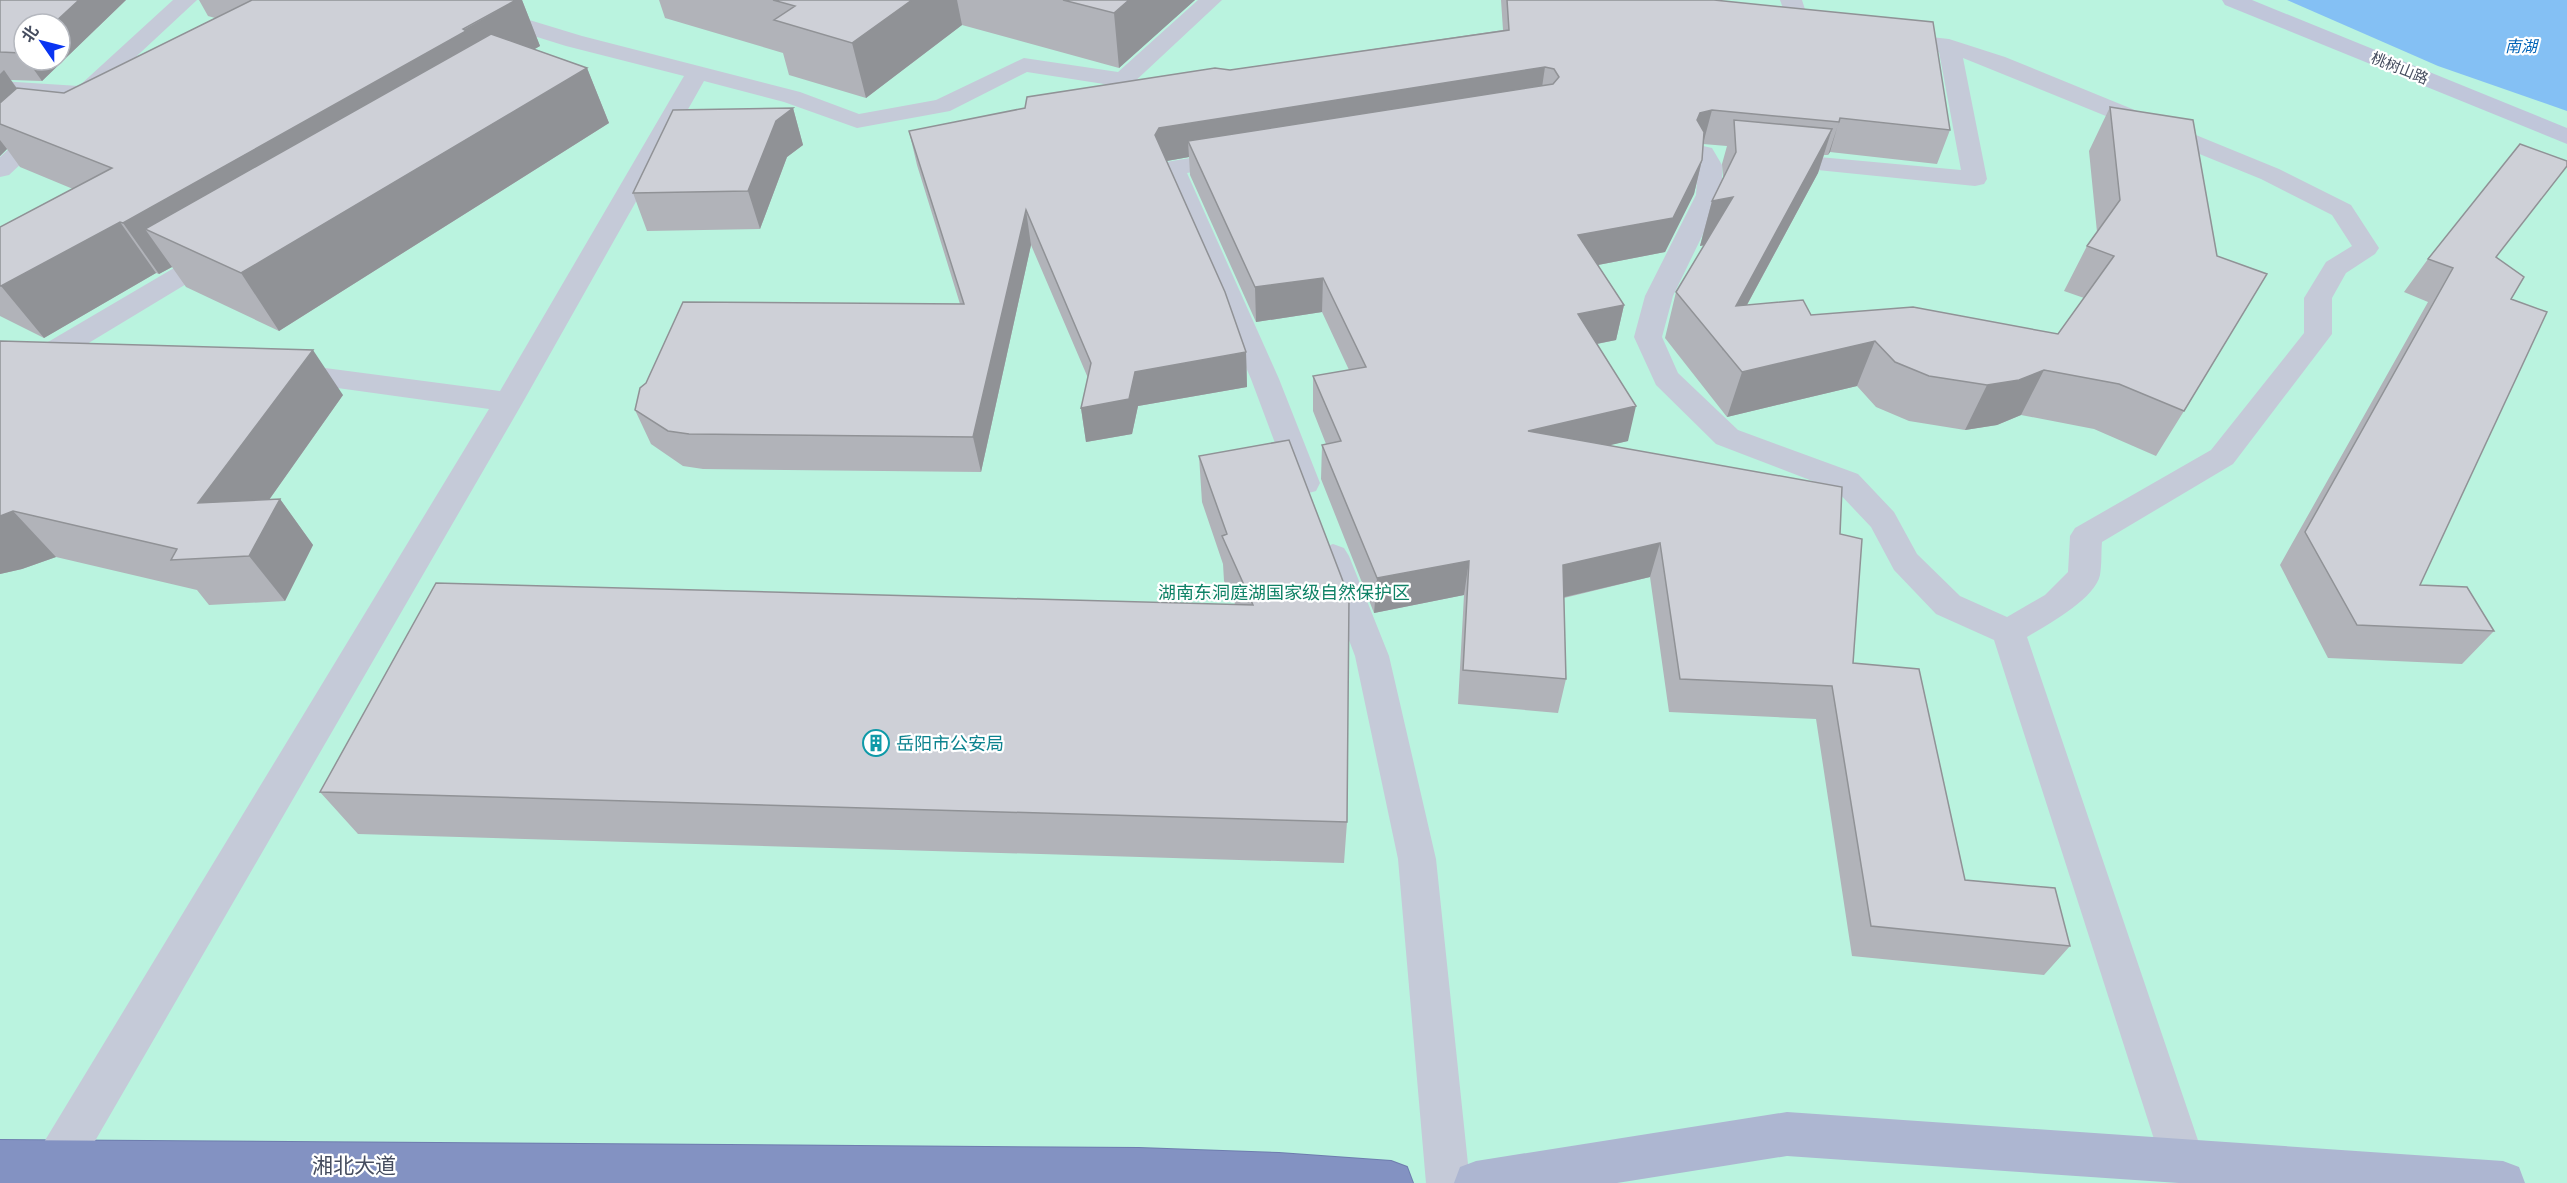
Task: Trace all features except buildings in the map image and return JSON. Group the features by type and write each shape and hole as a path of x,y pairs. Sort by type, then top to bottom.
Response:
{"highway":[{"name":"湘北大道","path":"0,1162 1138,1176 1391,1183"}],"main road":[{"path":"1476,1183 1787,1134 2503,1183"}],"street":[{"path":"0,170 186,0"},
{"path":"442,0 574,41 792,97 857,121 942,106 1024,65 1123,80 1211,0"},
{"path":"1791,0 1789,30 1949,46 1997,62 2270,174 2342,210 2366,248 2335,268 2318,297 2318,334 2222,457 2086,536 2084,576 2057,604 2008,632"},
{"name":"桃树山路","path":"2233,0 2567,137"},
{"path":"543,59 574,41"},
{"path":"1949,46 1975,178 1703,153 1710,165 1709,195 1659,296 1648,337 1666,378 1727,436 1847,482 1883,520 1905,562 1948,604 2008,632 2183,1161"},
{"path":"57,1163 508,402 699,72"},
{"path":"0,88 85,93"},
{"path":"1264,153 1172,168 1265,378 1372,656 1417,859 1448,1183"},
{"path":"11,369 237,242"},
{"path":"11,369 82,370"},
{"path":"260,372 296,372 508,402"}],"green space":[{"name":"湖南东洞庭湖国家级自然保护区","path":"0,0 2567,0 2567,1183 0,1183"}],"water":[{"name":"南湖","path":"2287,0 2567,0 2567,111 2438,66"}],"place":[{"name":"岳阳市公安局","path":"876,743"}]}
